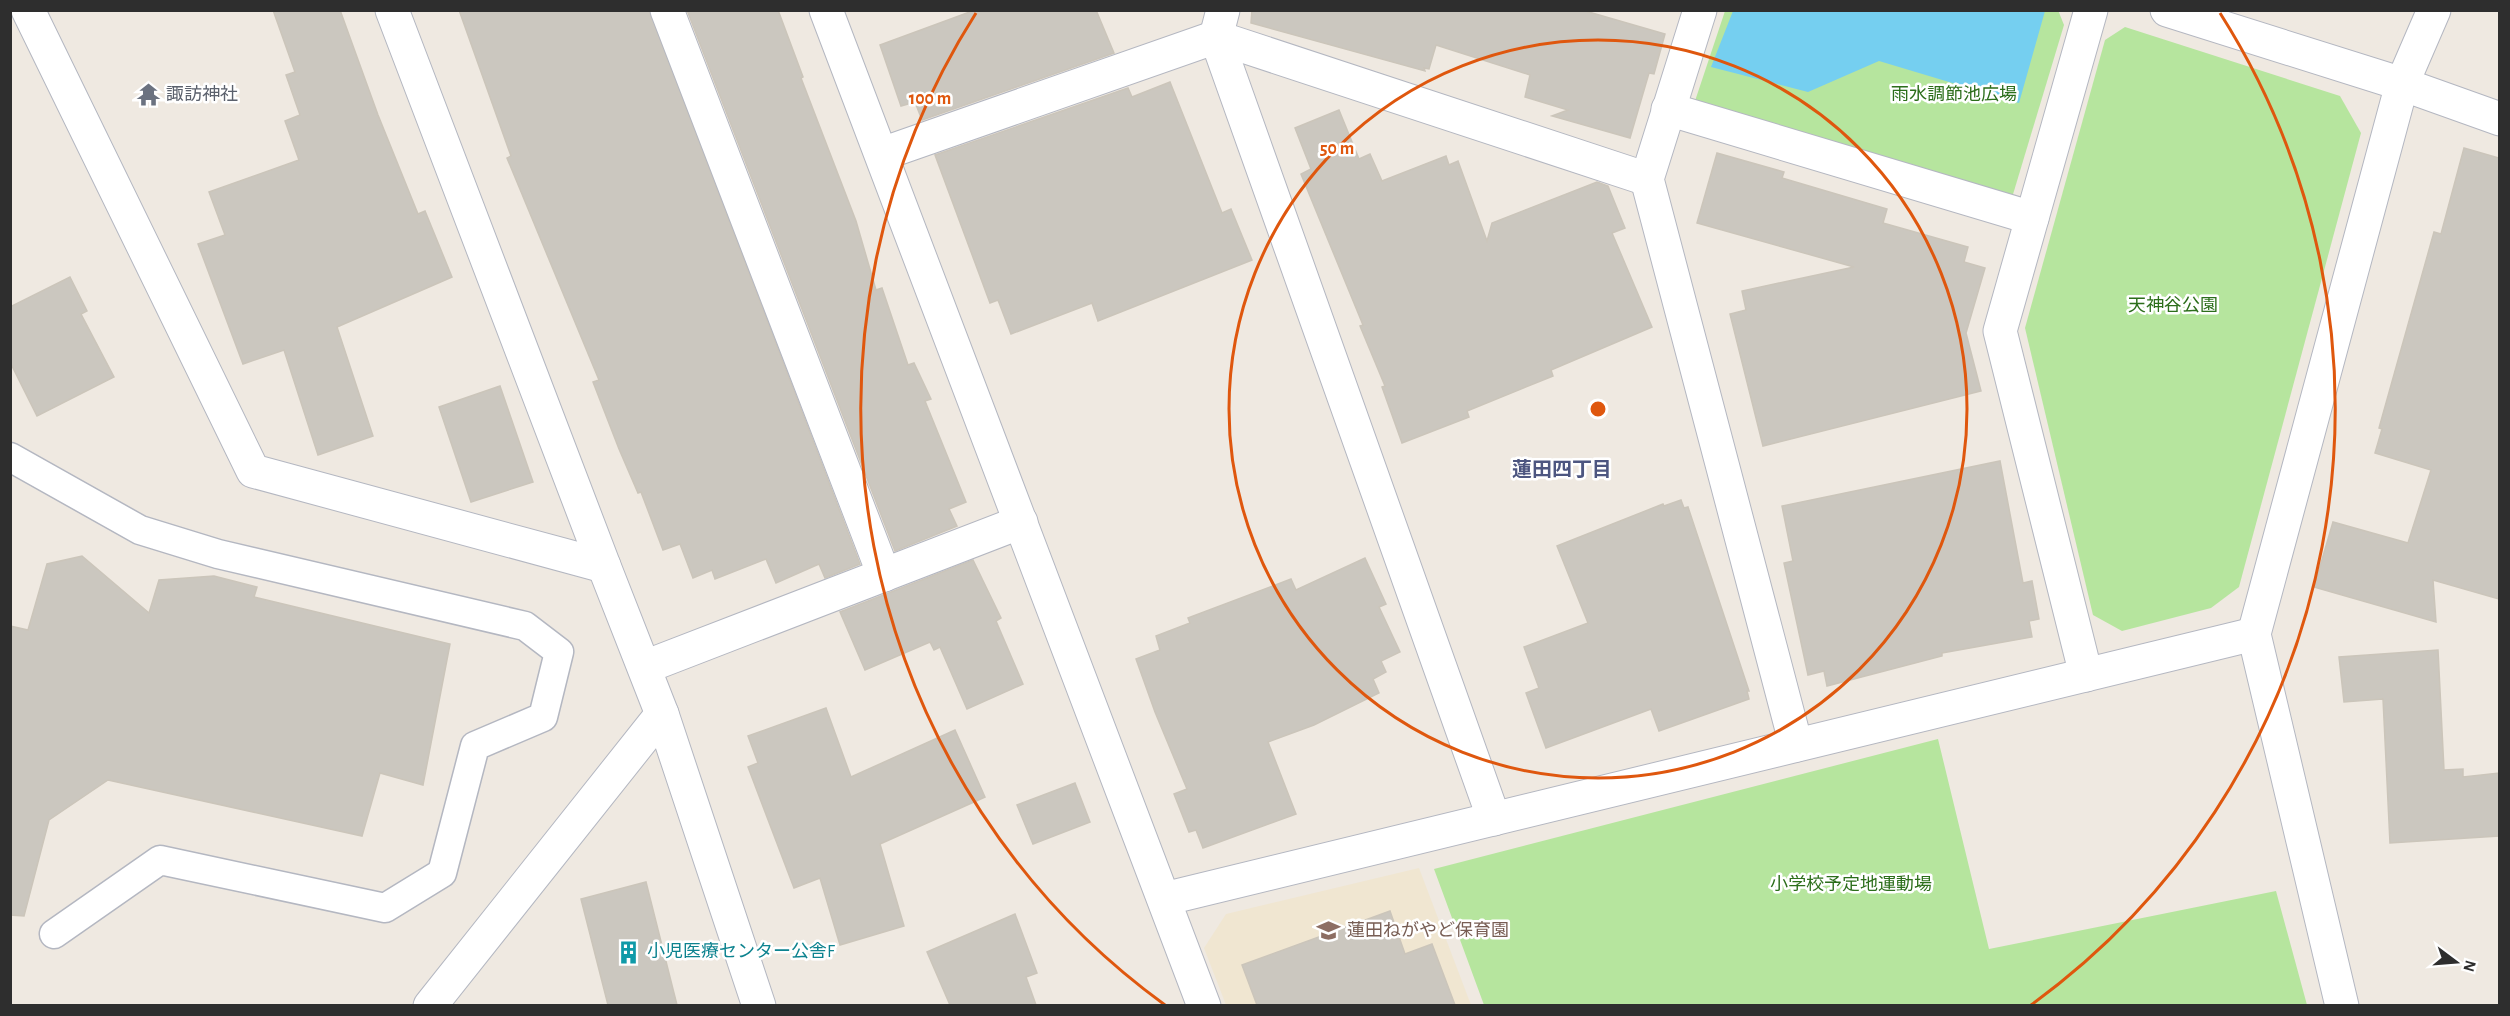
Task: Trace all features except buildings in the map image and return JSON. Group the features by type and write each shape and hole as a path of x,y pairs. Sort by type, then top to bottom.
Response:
{"street":[{"path":"28,10 253,471 604,566"},
{"path":"392,10 604,566 663,714 759,1005"},
{"path":"667,10 884,575"},
{"path":"826,10 1204,1005"},
{"path":"1700,10 1647,179 1796,746"},
{"path":"2086,675 2000,331 2091,10"},
{"path":"2167,10 2402,84 2499,119"},
{"path":"2342,1005 2254,634 2402,84 2434,10"},
{"path":"882,154 1219,24 1647,179"},
{"path":"1219,24 1494,819"},
{"path":"1668,109 2032,218"},
{"path":"645,667 1021,522"},
{"path":"1164,899 2254,634"},
{"path":"430,1005 663,714"}],"lane":[{"path":"10,457 140,530 218,554 525,626 559,652 543,717 475,746 442,873 385,908 160,860 54,934"}],"shaded area":[{"name":"蓮田ねがやど保育園","path":"1419,868 1471,1005 1226,1005 1204,948 1226,914"}],"green space":[{"name":"雨水調節池広場","path":"2058,10 2064,25 2011,201 1694,104 1725,11"},
{"name":"天神谷公園","path":"2125,27 2340,96 2361,133 2239,587 2211,608 2122,631 2093,615 2025,328 2105,40"},
{"name":"小学校予定地運動場","path":"1938,739 1989,949 2276,891 2307,1005 1484,1005 1434,869"}],"water":[{"path":"1733,11 2045,11 2019,103 1879,61 1808,92 1711,67"}],"place":[{"name":"諏訪神社","path":"148,95"},
{"name":"蓮田ねがやど保育園","path":"1329,931"},
{"name":"小児医療センター公舎F","path":"629,952"}],"district":[{"name":"蓮田四丁目","path":"1562,470"}]}
